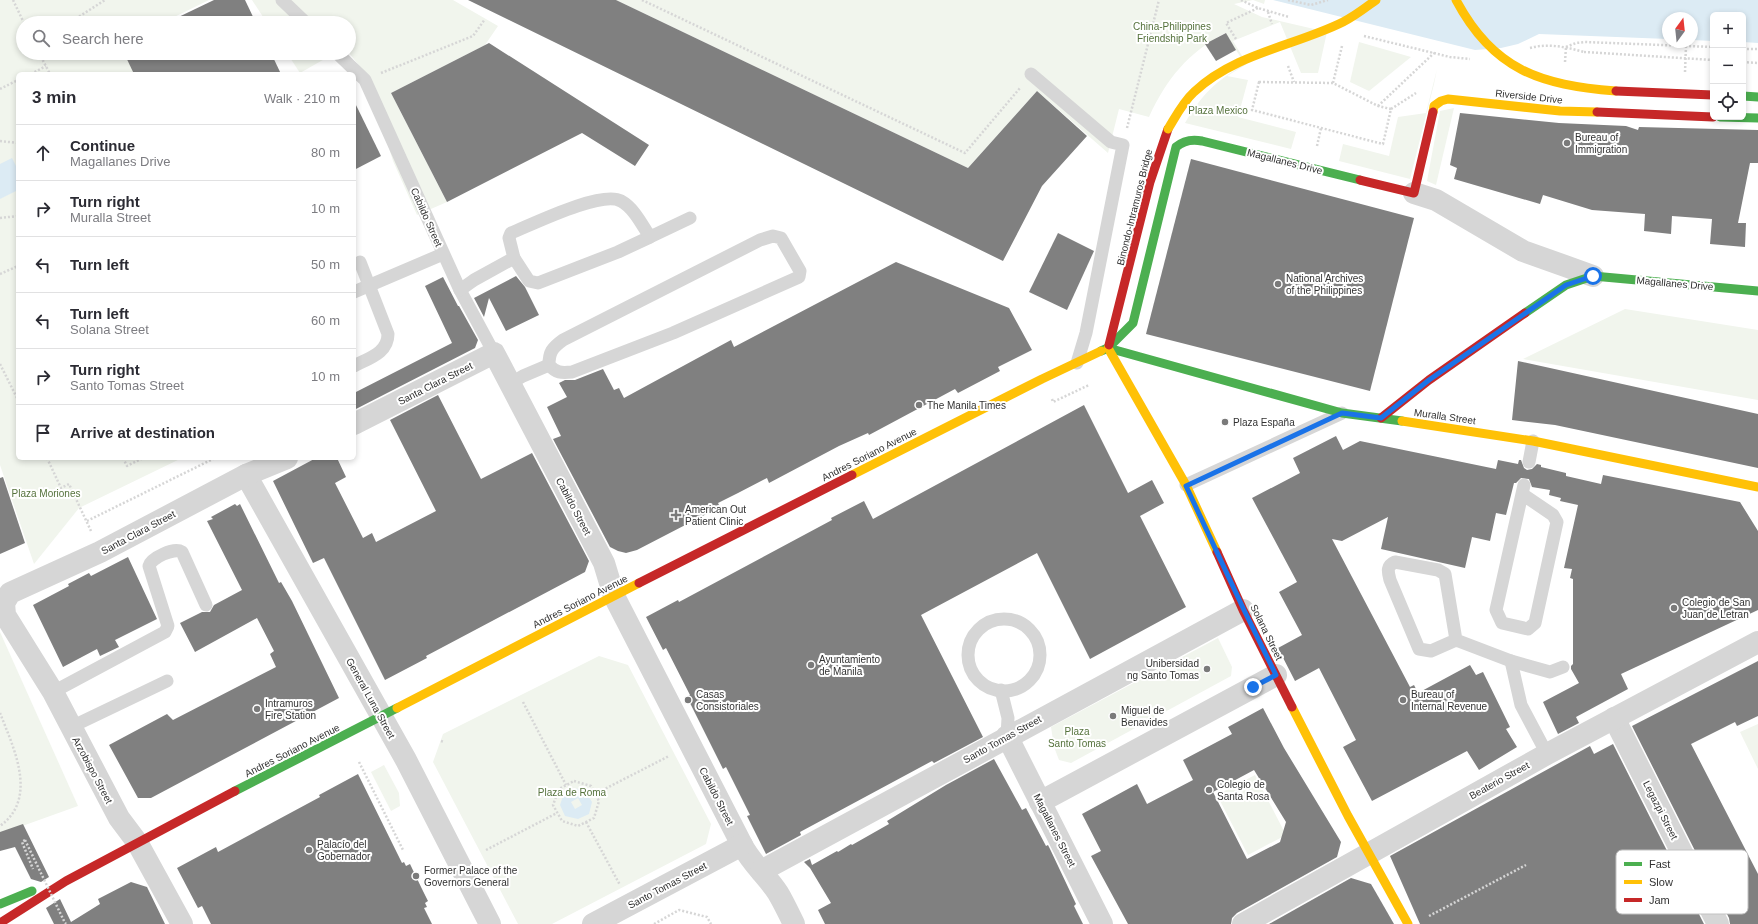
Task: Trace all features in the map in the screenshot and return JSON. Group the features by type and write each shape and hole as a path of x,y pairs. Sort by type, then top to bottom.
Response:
{"street":[{"name":"Binondo-Intramuros Bridge","path":"1108,348 1121,307 1158,156 1168,129 1184,103 1200,88 1232,66 1250,57 1342,22 1362,11 1376,0"},
{"path":"1456,0 1475,30 1490,47 1510,64 1531,75 1589,88 1710,95"},
{"path":"1746,96 1758,96"},
{"name":"Riverside Drive","path":"1414,193 1434,106 1440,101 1448,99 1560,111 1710,117"},
{"path":"1746,118 1758,118"},
{"name":"Magallanes Drive","path":"1108,348 1133,323 1176,147 1185,141 1198,140 1414,193 1443,204 1523,251 1593,276 1758,291"},
{"name":"Magallanes Drive","path":"1381,418 1429,380 1566,285 1593,276"},
{"name":"Andres Soriano Avenue","path":"0,923 66,881 137,842 614,596 1108,348"},
{"name":"Muralla Street","path":"1108,348 1342,413 1448,427 1533,441 1758,487"},
{"name":"Solana Street","path":"1108,348 1186,486 1276,675 1348,816 1370,853 1408,924"},
{"name":"Cabildo Street","path":"494,353 604,563 614,596 742,845 750,860 761,871 778,894 794,924"},
{"name":"Santa Clara Street","path":"356,423 494,353"},
{"name":"Santa Clara Street","path":"5,615 4,603 10,593 100,552 258,467 281,460"},
{"name":"General Luna Street","path":"258,467 382,716 417,780 490,924"},
{"name":"Santo Tomas Street","path":"761,871 1008,736 1244,610"},
{"name":"Arzobispo Street","path":"5,615 53,692 119,818 137,842 182,924"},
{"name":"Beaterio Street","path":"1243,924 1547,754 1758,642"},
{"path":"1040,802 1276,675"},
{"name":"Legazpi Street","path":"1614,718 1681,850"},
{"name":"Magallanes Street","path":"1008,736 1102,924"},
{"name":"Santo Tomas Street","path":"593,924 742,845"},
{"name":"Andres Soriano Avenue","path":"0,904 41,888 66,881"},
{"name":"Legazpi Street","path":"1713,914 1718,924"}],"lane":[{"path":"282,0 299,16"},
{"path":"344,60 364,80"},
{"path":"1031,74 1111,142 1123,145 1086,333 1077,363"},
{"name":"Cabildo Street","path":"364,80 460,290 494,353"},
{"path":"650,236 630,208 620,200 600,199 582,204 511,233 509,238 514,258 529,281 538,283 618,252 690,218"},
{"path":"774,236 781,238 800,271 799,277 673,333 572,372 563,373 555,371 549,365 549,354 556,345 563,340 764,238 774,236"},
{"path":"356,291 443,254"},
{"path":"460,290 474,280 514,258"},
{"path":"356,365 381,352 386,346 388,340 388,334 360,262"},
{"path":"510,383 549,365"},
{"path":"1186,486 1342,413"},
{"path":"1529,462 1533,441"},
{"path":"1523,490 1553,515 1557,522 1535,623 1528,629 1502,623 1496,610 1523,490"},
{"path":"53,692 165,632 168,626 148,566 152,560 174,550 182,552 206,605"},
{"path":"1456,640 1445,574 1438,570 1395,562 1390,564 1388,569 1390,580 1419,648 1431,651 1456,640 1511,661 1550,672 1563,667"},
{"path":"1006,619 1017,621 1027,627 1039,646 1040,657 1032,678 1023,685 1013,689 1001,690 986,685 973,674 969,663 968,652 973,636 985,624 995,620 1006,619"},
{"path":"1511,661 1521,705 1547,754"},
{"path":"71,727 167,682"},
{"path":"1001,690 1008,718 1008,736"}],"path":[{"path":"13,0 21,16"},
{"path":"80,16 105,0"},
{"path":"642,0 965,153 1031,74"},
{"path":"1123,145 1159,0"},
{"path":"1241,0 1268,12"},
{"path":"1288,0 1311,5 1328,0"},
{"path":"1226,23 1258,8"},
{"path":"364,80 473,36 485,19"},
{"path":"1662,45 1576,42 1566,47 1584,52 1710,60"},
{"path":"1333,83 1343,44"},
{"path":"1525,46 1537,52"},
{"path":"1698,46 1710,47"},
{"path":"1685,73 1686,48"},
{"path":"1746,49 1758,49"},
{"path":"1378,106 1435,53"},
{"path":"43,60 49,72"},
{"path":"1561,60 1567,62"},
{"path":"1746,62 1758,63"},
{"path":"35,72 46,66"},
{"path":"0,89 16,81"},
{"path":"1391,109 1378,106 1333,83 1259,82 1252,110 1382,144 1391,109 1419,91"},
{"path":"1316,149 1321,128"},
{"path":"0,141 16,143"},
{"path":"0,218 16,216"},
{"path":"0,274 16,267"},
{"path":"0,364 16,396"},
{"path":"47,460 61,488 69,484 100,552"},
{"path":"124,460 127,466 139,460"},
{"path":"87,521 211,460"},
{"path":"524,702 566,785"},
{"path":"0,713 18,763 21,783 20,797 15,808 0,826"},
{"path":"595,794 669,756"},
{"path":"360,762 403,850"},
{"path":"574,781 591,786 599,801 594,818 578,826 562,821 553,806 559,789 566,785 574,781"},
{"path":"486,850 557,813"},
{"path":"586,822 618,882"},
{"path":"41,888 22,842 25,840 66,924"},
{"path":"1428,917 1526,865"},
{"path":"654,924 679,910 707,917 711,924"}],"green space":[{"name":"Plaza Moriones","path":"0,0 209,0 176,16 16,16 16,60 156,60 132,72 16,72 16,460 178,460 79,508 34,564 0,465"},
{"path":"252,0 453,0 498,26 485,45 391,93 447,202 417,215 393,161 366,74 355,60 356,60 356,16 262,16"},
{"path":"616,0 1253,0 1234,4 1262,17 1327,32 1318,73 1301,73 1280,22 1233,41 1247,64 1227,76 1248,80 1238,117 1296,132 1291,149 1185,123 1197,104 1210,89 1226,76 1245,64 1225,33 1189,58 1163,90 1149,117 1119,109 1108,153 1037,91 968,168"},
{"path":"1253,0 1265,0 1264,4"},
{"path":"1359,42 1411,57 1369,91 1350,82"},
{"path":"292,60 323,60 302,72 299,72"},
{"path":"1437,69 1410,179 1339,161 1343,144 1389,156 1398,117 1426,113"},
{"path":"1454,108 1436,185 1427,181 1440,111"},
{"path":"1625,309 1758,330 1758,400 1523,359"},
{"path":"0,632 78,806 0,834"},
{"name":"Plaza Santo Tomas","path":"1218,638 1232,667 1231,676 1071,763 1059,760 1054,747 1051,727"},
{"name":"Plaza de Roma","path":"599,656 628,665 711,824 706,844 552,924 518,924 433,762 443,734"},
{"path":"1758,724 1758,769 1740,732"},
{"path":"384,765 399,793 400,806 391,811 371,772"},
{"path":"1255,775 1286,835 1248,855 1217,795"}],"shaded area":[{"path":"1273,0 1758,0 1758,43 1746,42 1746,12 1710,12 1710,41 1698,40 1698,12 1662,12 1662,39 1539,34 1518,44 1501,48 1475,50"},
{"path":"12,158 16,166 16,191 0,199 0,164"},
{"path":"575,788 586,792 592,802 589,814 578,819 565,816 560,805 564,793","holes":["578,798 582,805 575,809 571,802"]}],"building":[{"path":"214,0 245,0 253,16 181,16"},
{"path":"468,0 616,0 968,168 1037,91 1087,136 1042,186 1003,261"},
{"path":"1226,33 1236,50 1216,61 1205,44"},
{"path":"489,43 649,145 635,166 582,133 447,202 391,93"},
{"path":"127,60 274,60 280,72 133,72"},
{"path":"356,105 381,156 356,169"},
{"name":"Bureau of Immigration","path":"1460,113 1559,123 1626,126 1638,130 1639,127 1758,130 1758,163 1750,163 1738,223 1746,223 1745,247 1710,244 1712,219 1672,216 1671,234 1644,231 1645,214 1592,210 1543,195 1540,204 1454,179 1457,168 1450,165"},
{"name":"National Archives of the Philippines","path":"1191,159 1414,218 1370,391 1146,334"},
{"path":"1058,233 1094,251 1067,310 1029,292"},
{"path":"896,262 1009,308 1032,350 998,367 1000,371 958,393 955,389 869,435 868,433 839,446 769,483 767,478 718,503 720,507 637,550 626,553 610,547 553,439 561,436 547,407 567,397 559,383 565,380 575,380 603,369 614,390 619,388 624,398 731,340 734,347"},
{"path":"516,276 525,287 539,315 506,331 489,298 484,317 474,298"},
{"path":"443,277 478,340 475,348 356,409 356,392 452,343 425,286"},
{"path":"1518,361 1758,414 1758,468 1555,425 1512,420"},
{"path":"438,395 481,479 532,453 589,561 585,572 426,656 427,658 385,680 324,558 313,563 273,481 312,460 338,460 346,477 335,483 363,538 372,533 376,542 436,511 390,420"},
{"path":"1084,405 1128,493 1152,480 1164,503 1140,516 1186,607 1090,659 1037,553 921,615 983,737 934,763 932,761 800,832 801,835 766,854 747,816 750,815 726,767 723,769 687,697 690,695 666,648 663,650 646,617 678,600 679,602 832,520 831,518 864,501 873,519"},
{"path":"1336,436 1343,450 1360,441 1496,469 1498,460 1518,464 1519,460 1521,460 1524,468 1527,470 1532,469 1537,464 1541,465 1541,467 1566,473 1566,476 1601,484 1603,475 1740,502 1758,531 1758,610 1621,674 1628,689 1576,717 1579,723 1558,734 1543,702 1579,683 1571,669 1573,664 1573,579 1570,578 1572,569 1564,568 1578,505 1560,501 1561,498 1549,495 1550,490 1532,487 1529,479 1521,478 1514,483 1506,515 1496,513 1490,541 1472,537 1465,568 1381,549 1388,517 1342,541 1332,539 1410,687 1414,685 1418,693 1470,665 1476,675 1483,672 1510,727 1506,729 1517,747 1479,770 1467,751 1372,801 1343,747 1356,740 1319,668 1295,681 1278,648 1302,635 1279,592 1297,582 1252,498 1300,473 1293,458"},
{"path":"3,477 25,543 0,554 0,478"},
{"path":"235,504 237,506 240,504 279,583 281,582 292,601 339,698 151,798 138,798 109,745 167,714 173,720 276,667 270,654 274,651 257,618 195,652 180,623 202,612 210,612 214,605 242,590 207,521 213,519 211,517"},
{"path":"128,557 157,619 115,640 119,647 100,656 97,649 63,667 33,605 69,586 68,584 89,573 91,576"},
{"path":"1758,661 1758,716 1737,726 1735,722 1691,744 1746,850 1695,850 1632,726"},
{"name":"Colegio de Santa Rosa","path":"1263,708 1284,748 1341,842 1337,857 1237,913 1232,918 1231,924 1128,924 1091,856 1101,851 1082,814 1137,784 1147,804 1193,780 1183,760 1232,734 1228,727","holes":["1254,770 1286,822 1280,842 1247,859 1213,792"]},
{"path":"1613,744 1667,850 1616,850 1616,914 1699,914 1704,924 1420,924 1390,856 1590,746 1594,754"},
{"path":"994,759 1022,810 1026,808 1046,846 1048,845 1076,904 1074,906 1083,924 825,924 818,910 831,903 810,868 804,862 810,859 812,865 851,844 852,845 889,824 887,821 946,785"},
{"name":"Palacío del Gobernador","path":"358,774 402,863 404,862 406,866 410,864 428,901 425,903 427,907 424,908 432,924 211,924 202,906 198,908 177,868 216,847 218,852 320,797 319,795"},
{"path":"23,824 49,877 41,882 31,879 15,847 0,851 0,832"},
{"path":"1748,855 1758,874 1758,924 1730,924 1727,914 1748,914"},
{"path":"1351,878 1371,884 1394,924 1269,924"},
{"path":"131,882 147,887 165,924 54,924 46,908 60,899 71,922 100,904 98,899"}],"traffic: fast":[{"path":"1746,96 1758,97"},
{"path":"1746,118 1758,118"},
{"path":"1101,351 1108,348 1133,323 1176,147 1182,143 1195,140 1202,141 1360,180"},
{"path":"1525,313 1566,285 1593,276 1758,291"},
{"path":"1108,348 1342,413 1402,421"},
{"path":"235,791 397,708"},
{"path":"0,904 32,891"}],"traffic: slow":[{"path":"1168,129 1186,100 1210,79 1247,59 1305,38 1343,22 1356,15 1376,0"},
{"path":"1456,0 1470,24 1486,43 1503,58 1521,70 1564,84 1616,91"},
{"path":"1433,112 1434,106 1441,101 1448,99 1560,111 1597,112"},
{"path":"1108,348 1186,485 1217,552"},
{"path":"852,475 1042,379 1101,351"},
{"path":"1402,421 1533,441 1758,487"},
{"path":"397,708 639,583"},
{"path":"1292,707 1348,816 1408,924"}],"traffic: jam":[{"path":"1616,91 1710,95"},
{"path":"1360,180 1414,193 1433,112"},
{"path":"1597,112 1710,117"},
{"path":"1109,345 1150,182 1168,129"},
{"path":"1381,418 1429,380 1525,313"},
{"path":"639,583 852,475"},
{"path":"1217,552 1243,610 1292,707"},
{"path":"0,923 66,881 235,791"}],"place":[{"name":"Bureau of Immigration","path":"1567,143"},
{"name":"National Archives of the Philippines","path":"1278,284"},
{"name":"The Manila Times","path":"919,405"},
{"name":"Plaza España","path":"1225,422"},
{"name":"American Out Patient Clinic","path":"676,515"},
{"name":"Colegio de San Juan de Letran","path":"1674,608"},
{"name":"Ayuntamiento de Manila","path":"811,665"},
{"name":"Unibersidad ng Santo Tomas","path":"1207,669"},
{"name":"Casas Consistoriales","path":"688,700"},
{"name":"Bureau of Internal Revenue","path":"1403,700"},
{"name":"Intramuros Fire Station","path":"257,709"},
{"name":"Miguel de Benavides","path":"1113,716"},
{"name":"Colegio de Santa Rosa","path":"1209,790"},
{"name":"Palacío del Gobernador","path":"309,850"},
{"name":"Former Palace of the Governors General","path":"416,876"}],"route":[{"path":"1253,687 1276,675 1186,486 1342,413 1381,418 1429,380 1566,285 1593,276"}],"park label":[{"name":"China-Philippines Friendship Park","path":"1172,32"},
{"name":"Plaza Mexico","path":"1218,110"}]}
